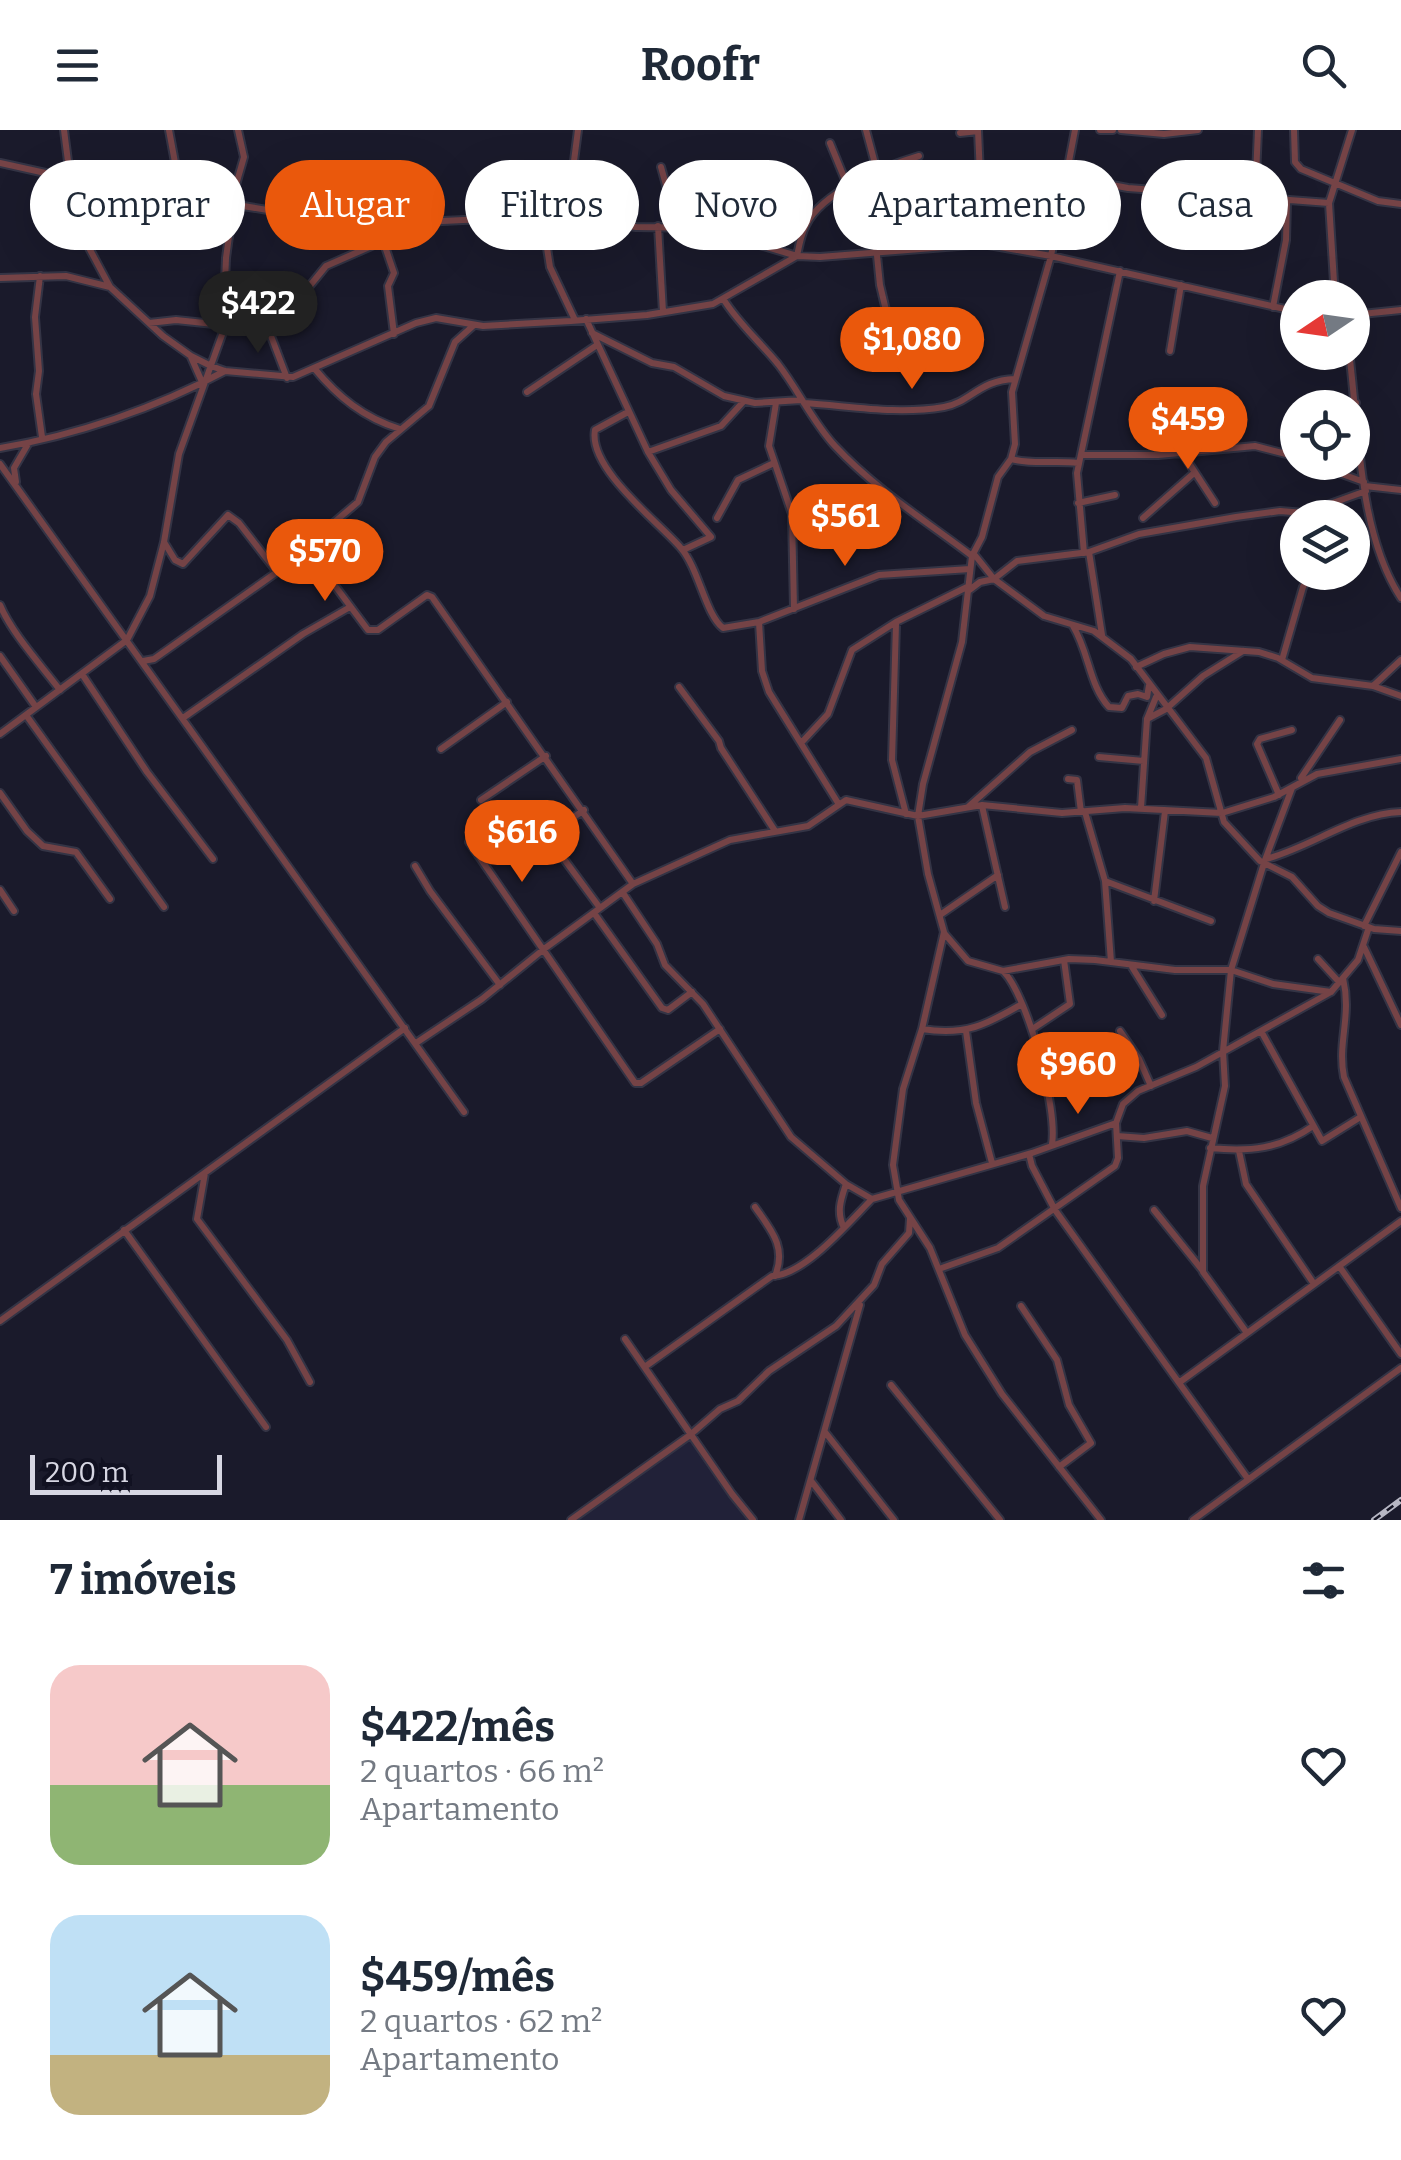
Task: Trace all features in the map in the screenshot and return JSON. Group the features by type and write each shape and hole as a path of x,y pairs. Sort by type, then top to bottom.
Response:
{"street":[{"path":"64,130 68,160"},
{"path":"169,130 175,160"},
{"path":"238,130 243,160"},
{"path":"574,160 578,130"},
{"path":"866,130 875,160"},
{"path":"960,133 978,130 979,160"},
{"path":"1069,160 1075,130"},
{"path":"1100,130 1164,134 1198,130"},
{"path":"1256,160 1258,130"},
{"path":"1294,130 1298,167 1378,201 1401,204"},
{"path":"1334,280 1330,204 1352,130"},
{"path":"830,142 837,160"},
{"path":"907,160 919,156"},
{"path":"0,163 30,170"},
{"path":"92,250 110,287 148,324 191,356 225,371 288,378 436,318 483,326 586,320 664,312 724,300 797,256 810,220 833,200"},
{"path":"1288,201 1330,204"},
{"path":"639,227 658,226 664,312"},
{"path":"0,734 127,640 150,596 179,454 224,324 227,250"},
{"path":"148,324 176,320 262,323 308,288 326,266 364,250"},
{"path":"386,250 394,273 388,286 394,334"},
{"path":"547,250 550,267 575,320"},
{"path":"777,250 797,256 919,250"},
{"path":"877,250 880,285 898,361"},
{"path":"1017,250 1280,308"},
{"path":"1052,250 1012,392 1016,432 1010,459 998,477 982,537 973,555 966,628 935,731 918,816 944,932 901,1104 893,1165 896,1192 930,1248 964,1335 1002,1394 1101,1520"},
{"path":"1273,307 1284,250"},
{"path":"1102,636 1078,503 1080,459 1120,271"},
{"path":"40,276 34,317 40,371 36,394 42,438"},
{"path":"0,278 71,276 110,287"},
{"path":"1170,351 1180,285"},
{"path":"724,300 735,318 778,364 838,449 877,484 973,555 994,579 1044,616 1102,636 1136,667 1211,768 1222,814 1232,831 1264,861 1292,877 1318,906 1330,913 1366,927 1401,931"},
{"path":"1370,313 1401,310"},
{"path":"586,320 648,452 671,490 711,537 683,550"},
{"path":"262,323 288,378"},
{"path":"142,661 154,659 309,551 314,538 358,502 375,458 428,406 455,342 474,324"},
{"path":"591,332 652,363 674,367 724,396 744,401 802,401 893,411 947,406 987,382 1015,379"},
{"path":"526,392 598,345"},
{"path":"191,356 202,383"},
{"path":"314,368 340,397 375,420 401,429"},
{"path":"0,448 127,414 225,371"},
{"path":"648,452 721,426 744,401"},
{"path":"776,403 770,446 792,514 794,609"},
{"path":"628,412 596,430 596,444 616,480 683,550 702,583 718,626 726,629 760,622 879,576 970,569"},
{"path":"16,486 14,468 29,443"},
{"path":"1010,459 1032,463 1255,446 1280,452"},
{"path":"1183,454 1215,503"},
{"path":"717,518 738,480 774,463"},
{"path":"0,464 464,1112"},
{"path":"1143,518 1194,473"},
{"path":"1351,480 1365,486 1401,490"},
{"path":"1364,480 1376,537 1390,580 1401,598"},
{"path":"1337,500 1365,486"},
{"path":"1078,503 1115,495"},
{"path":"802,742 828,714 852,650 896,622 994,579 1018,561 1086,553 1150,532 1280,513"},
{"path":"164,542 183,564 225,515 231,515 277,572"},
{"path":"309,551 365,627 374,631 430,595 634,884"},
{"path":"1282,660 1302,590"},
{"path":"0,605 7,626 30,649 60,690"},
{"path":"183,718 303,634 350,607"},
{"path":"760,622 762,670 769,692 838,804"},
{"path":"896,622 892,760 906,814"},
{"path":"1073,626 1087,652 1098,693 1112,708 1122,708 1128,696 1139,694 1146,698 1149,684"},
{"path":"1136,667 1190,647 1244,650 1282,660 1322,680 1373,686 1401,696"},
{"path":"1147,719 1244,650"},
{"path":"0,656 36,707"},
{"path":"1373,686 1401,660"},
{"path":"82,674 147,772 214,859"},
{"path":"679,687 720,740 721,748 776,832"},
{"path":"1141,808 1147,719 1156,696"},
{"path":"441,749 507,702"},
{"path":"26,715 164,907"},
{"path":"1203,1272 1204,1186 1225,1086 1223,1052 1231,970 1264,861 1296,785 1340,720"},
{"path":"967,808 1030,752 1072,730"},
{"path":"1279,795 1257,744 1292,730"},
{"path":"482,800 546,756"},
{"path":"1099,757 1144,761"},
{"path":"416,1043 634,884 730,840 808,826 838,804 851,800 918,816 982,806 1083,812 1141,808 1222,814 1279,795 1317,774 1401,759"},
{"path":"1068,779 1077,780 1104,881 1111,962"},
{"path":"0,793 43,846 76,852 110,900"},
{"path":"982,806 1005,908"},
{"path":"519,855 584,810"},
{"path":"1154,901 1165,812"},
{"path":"1264,861 1350,824 1401,812"},
{"path":"469,842 635,1083 641,1083 720,1029"},
{"path":"939,1270 998,1248 1118,1163 1116,1123 1122,1104 1152,1086 1196,1068 1331,992 1358,960 1366,927 1401,852"},
{"path":"561,855 662,1008 668,1010 692,992"},
{"path":"415,866 500,985"},
{"path":"940,915 998,875"},
{"path":"1104,881 1212,921"},
{"path":"0,890 14,911"},
{"path":"624,893 665,965 720,1029 791,1138 846,1184 872,1199"},
{"path":"944,932 968,961 1003,971 1064,960 1111,962 1132,967 1231,970 1274,984 1331,992"},
{"path":"1364,946 1401,1025"},
{"path":"1318,959 1341,980 1348,1013 1341,1064 1360,1118 1401,1208"},
{"path":"1034,1028 1070,1004 1064,960"},
{"path":"1132,967 1162,1015"},
{"path":"1003,971 1034,1028 1051,1118 1052,1146"},
{"path":"922,1029 966,1031 1022,1004"},
{"path":"0,1320 406,1028"},
{"path":"1120,1030 1152,1086"},
{"path":"1261,1030 1324,1141 1360,1118"},
{"path":"966,1031 976,1103 992,1163"},
{"path":"646,1366 675,1342 824,1248 872,1199 1029,1154 1116,1123"},
{"path":"1210,1148 1238,1151 1280,1146 1313,1126"},
{"path":"1117,1136 1144,1138 1187,1130 1212,1138"},
{"path":"1238,1151 1246,1184 1314,1284"},
{"path":"1029,1154 1055,1210 1248,1479"},
{"path":"205,1172 197,1219 287,1340 310,1382"},
{"path":"844,1228 839,1206 846,1184"},
{"path":"755,1207 776,1236 780,1258 776,1276"},
{"path":"1154,1210 1247,1333"},
{"path":"571,1520 836,1326 874,1284 882,1264 904,1240 910,1219"},
{"path":"1180,1382 1401,1220"},
{"path":"124,1230 266,1427"},
{"path":"1339,1266 1401,1354"},
{"path":"799,1520 861,1301"},
{"path":"1021,1306 1057,1360 1069,1405 1090,1443 1059,1467"},
{"path":"625,1339 753,1520"},
{"path":"1193,1520 1401,1368"},
{"path":"891,1385 1000,1520"},
{"path":"824,1431 894,1520"},
{"path":"812,1482 841,1520"}],"shaded area":[{"path":"693,1437 752,1520 578,1520"}],"railway":[{"path":"1374,1520 1401,1500"}]}
